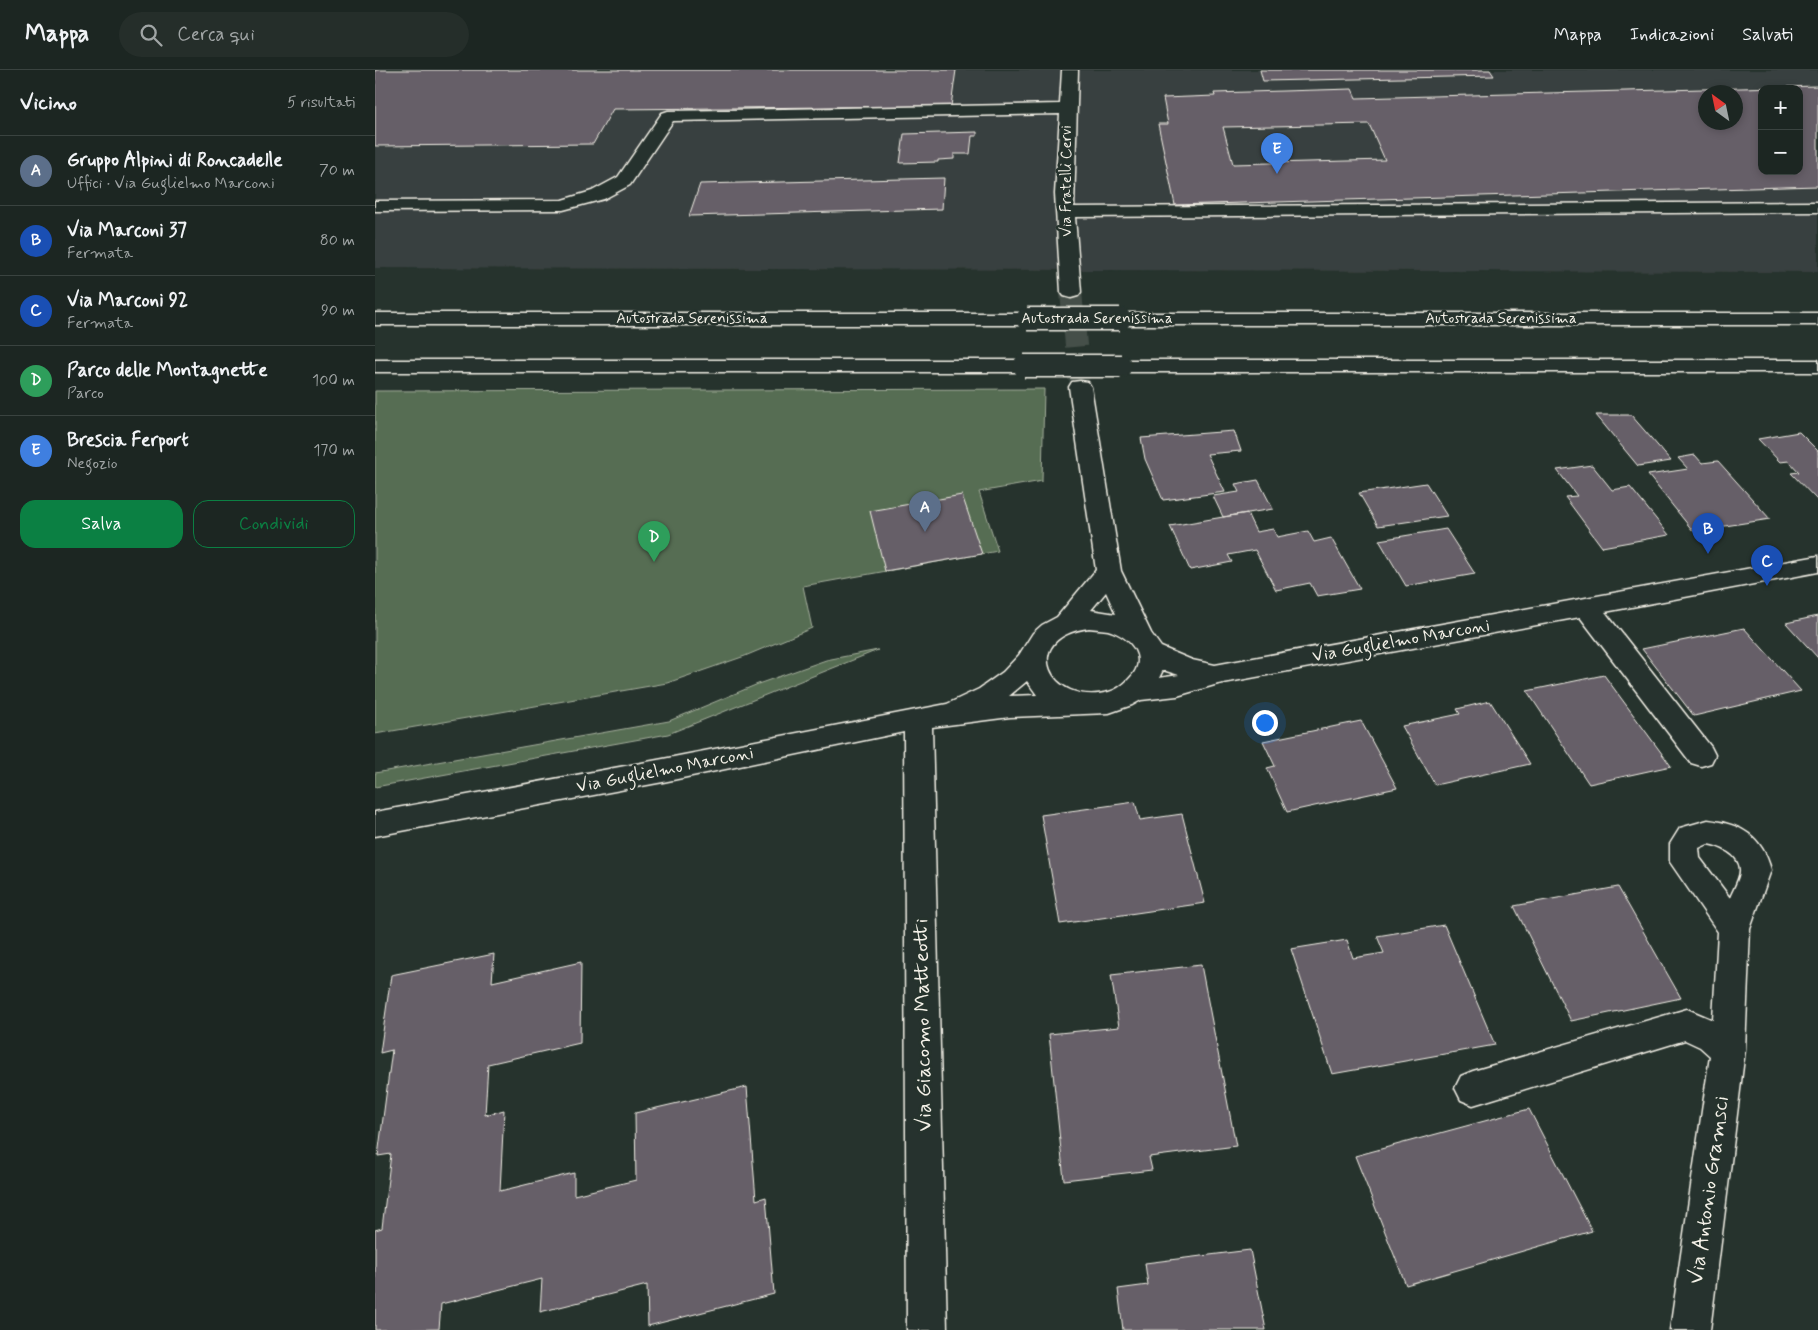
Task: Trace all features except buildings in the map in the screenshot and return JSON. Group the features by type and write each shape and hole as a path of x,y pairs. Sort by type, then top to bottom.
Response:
{"main road":[{"name":"Via Fratelli Cervi","path":"1070,70 1064,194 1071,292"},
{"path":"375,206 563,205 598,195 624,181 668,116 1067,109"},
{"path":"1065,212 1818,207"},
{"name":"Autostrada Serenissima","path":"375,319 1818,319"},
{"path":"375,366 1818,366"},
{"path":"1080,387 1109,571 1144,644 1151,666 1147,679 1137,690"},
{"name":"Via Guglielmo Marconi","path":"375,824 625,778 953,713 996,707 1101,704 1121,699 1137,690 1165,689 1191,684 1215,675 1818,564"},
{"path":"1066,624 1109,571"},
{"path":"1587,607 1701,755"},
{"name":"Via Guglielmo Marconi","path":"953,713 974,704 1005,685 1024,667 1046,636 1066,624 1085,620 1105,620 1123,625 1144,644 1177,666 1215,675"},
{"name":"Via Guglielmo Marconi","path":"1035,653 1034,666 1038,678 1048,690 1062,698 1080,704"},
{"name":"Via Giacomo Matteotti","path":"918,720 927,1330"},
{"name":"Via Antonio Gramsci","path":"1690,1330 1728,1050 1734,929"},
{"path":"1473,1088 1687,1024 1712,1036 1728,1050"}],"shaded area":[{"path":"375,70 1818,70 1818,272 375,268"}],"green space":[{"path":"1044,389 1042,481 979,492 998,551 803,586 812,628 745,656 667,683 375,734 375,391"},
{"path":"878,650 668,734 375,787 375,773 669,721 758,684 826,660"}],"tunnel":[{"path":"1071,292 1080,387"}],"place":[{"name":"Brescia Ferport","path":"1277,174"},
{"name":"Gruppo Alpini di Roncadelle","path":"925,532"},
{"name":"Via Marconi 37","path":"1708,554"},
{"name":"Parco delle Montagnette","path":"654,562"},
{"name":"Via Marconi 92","path":"1767,586"}]}
